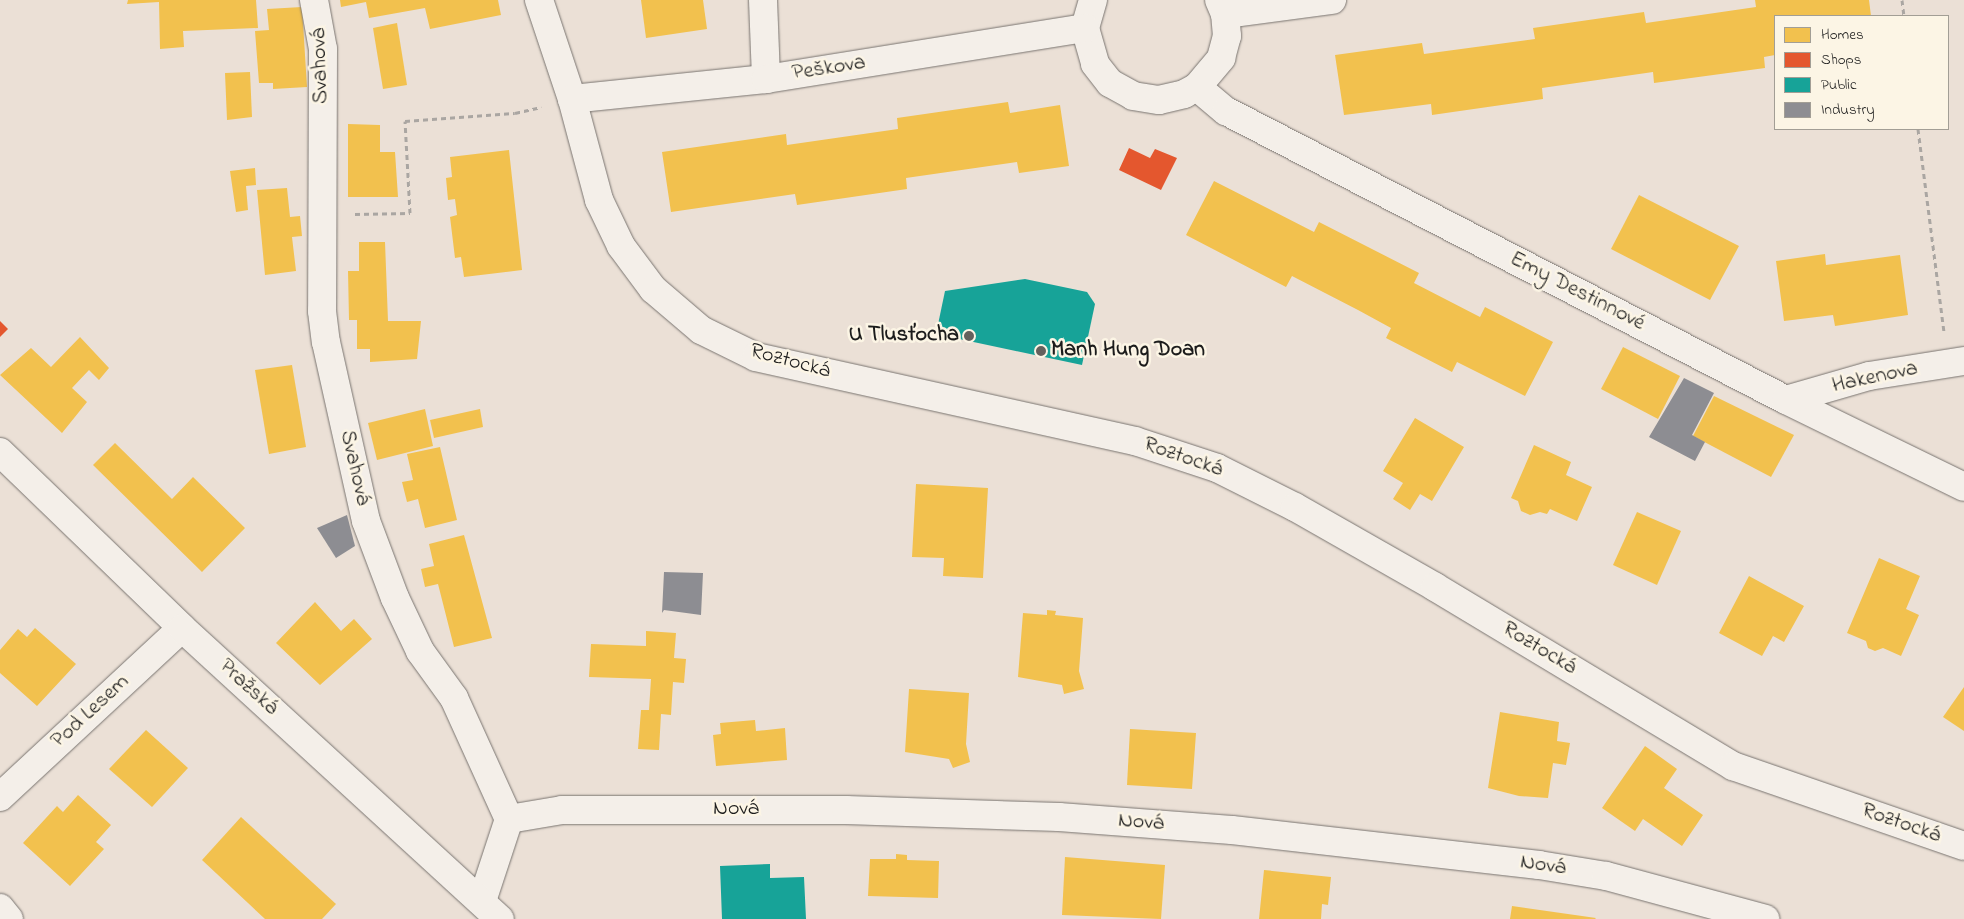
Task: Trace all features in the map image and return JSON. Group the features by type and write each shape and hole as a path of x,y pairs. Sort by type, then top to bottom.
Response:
{"street":[{"name":"Svahová","path":"314,0 323,49 322,311 326,342 366,521 420,651 454,698 509,819"},
{"name":"Roztocká","path":"540,0 572,99 599,200 621,246 653,289 701,330 756,357 1135,441 1217,468 1295,507 1427,582 1733,766 1964,846"},
{"path":"762,0 766,79"},
{"path":"1093,0 1085,28 1095,64 1110,83 1133,96 1159,100 1184,94 1197,87 1221,58 1226,36 1222,7 1332,0"},
{"name":"Peškova","path":"572,99 766,79 1085,28"},
{"name":"Emy Destinnové","path":"1197,87 1226,111 1786,400 1964,487"},
{"name":"Hakenova","path":"1786,400 1869,376 1963,361"},
{"name":"Pražská","path":"0,452 182,628 491,910"},
{"name":"Pod Lesem","path":"0,797 182,628"},
{"name":"Nová","path":"509,819 562,810 846,810 1059,817 1232,830 1529,864 1606,876 1765,919"},
{"path":"491,910 509,819"},
{"path":"0,908 10,919"}],"path":[{"path":"1902,0 1904,15"},
{"path":"322,214 410,214 405,122 514,113"},
{"path":"1918,130 1944,335 1963,361"}],"building: Homes":[{"path":"128,0 256,0 258,28 183,31 184,47 160,49 159,2 127,4"},
{"path":"340,0 498,0 501,15 430,29 425,8 369,18 366,2 341,7"},
{"path":"641,0 703,0 707,29 646,38"},
{"path":"1755,0 1869,0 1871,15 1774,15 1774,55 1764,57 1765,68 1654,83 1653,72 1542,88 1543,99 1432,115 1431,104 1344,115 1335,55 1422,43 1424,54 1535,39 1533,28 1644,12 1646,23 1756,7"},
{"path":"302,7 307,87 273,89 273,83 259,83 255,31 269,30 267,9"},
{"path":"397,23 407,85 383,89 373,28"},
{"path":"250,72 252,117 227,120 225,73"},
{"path":"1008,102 1010,113 1060,105 1069,166 1019,173 1017,162 906,178 907,189 797,205 795,194 671,212 662,152 786,134 787,145 898,129 897,118"},
{"path":"348,124 380,125 380,152 395,152 398,197 348,197"},
{"path":"509,150 522,270 464,277 461,257 455,258 450,217 457,215 455,199 448,200 446,178 452,177 450,157"},
{"path":"255,168 256,185 246,186 248,210 236,212 230,171"},
{"path":"1214,181 1314,232 1319,222 1419,273 1414,283 1480,317 1485,307 1553,342 1525,396 1457,362 1452,372 1386,338 1391,328 1292,276 1286,287 1186,235"},
{"path":"287,188 290,217 300,216 302,236 292,237 296,271 265,275 257,190"},
{"path":"1639,195 1739,246 1710,300 1611,249"},
{"path":"359,242 385,242 388,321 421,321 417,359 370,362 370,349 357,349 357,320 349,320 348,271 359,271"},
{"path":"1825,254 1826,265 1900,255 1908,315 1835,326 1833,315 1784,321 1776,261"},
{"path":"80,337 109,368 99,380 89,370 72,388 87,402 62,433 0,375 31,348 51,367"},
{"path":"1623,347 1680,376 1658,419 1601,389"},
{"path":"292,365 306,447 269,454 255,370"},
{"path":"1714,396 1794,435 1771,477 1693,436"},
{"path":"425,409 433,446 377,460 368,423"},
{"path":"480,409 483,427 434,438 430,420"},
{"path":"1415,418 1464,447 1432,501 1420,494 1410,510 1393,499 1403,483 1383,471"},
{"path":"115,443 172,499 193,477 245,528 202,572 93,465"},
{"path":"1534,445 1571,462 1566,475 1592,487 1577,521 1550,509 1547,514 1540,512 1530,515 1521,511 1518,501 1511,498"},
{"path":"440,447 457,520 425,528 418,499 407,502 402,482 413,480 407,454"},
{"path":"916,484 988,488 983,578 943,576 944,558 912,557"},
{"path":"1637,512 1681,531 1657,585 1613,565"},
{"path":"464,535 492,638 454,647 438,584 425,587 421,569 434,566 429,544"},
{"path":"1879,558 1920,576 1906,609 1919,615 1901,656 1883,648 1875,651 1868,648 1866,641 1847,633"},
{"path":"1749,576 1804,606 1784,642 1773,636 1762,656 1719,633"},
{"path":"315,602 341,631 354,619 372,639 320,685 276,643"},
{"path":"1047,610 1056,611 1055,615 1083,618 1079,671 1084,689 1064,694 1062,685 1018,677 1023,613 1047,615"},
{"path":"35,628 76,664 37,706 0,673 0,650 18,629 27,637"},
{"path":"646,631 676,633 674,658 686,659 684,683 673,682 671,715 661,714 659,750 638,749 641,710 649,710 651,679 589,677 591,644 646,646"},
{"path":"1964,687 1964,731 1943,717"},
{"path":"909,689 969,693 966,744 970,762 953,768 949,759 905,752"},
{"path":"1500,712 1559,722 1557,741 1570,743 1566,765 1553,763 1548,798 1519,796 1488,788"},
{"path":"755,720 756,731 785,728 787,760 716,766 713,735 721,734 720,723"},
{"path":"1130,729 1196,733 1192,789 1127,785"},
{"path":"146,730 188,768 152,807 109,769"},
{"path":"1645,746 1677,769 1664,788 1703,815 1682,846 1643,819 1635,831 1602,808"},
{"path":"78,795 111,825 96,842 104,849 70,886 23,843 57,806 63,812"},
{"path":"241,817 336,904 322,919 265,919 202,860"},
{"path":"896,854 907,855 907,860 939,861 938,898 868,896 870,859 896,859"},
{"path":"1065,857 1165,865 1161,919 1062,915"},
{"path":"1264,870 1331,877 1328,905 1322,904 1321,919 1259,919"},
{"path":"1512,906 1596,918 1510,919"}],"building: Shops":[{"path":"1129,148 1150,158 1155,149 1177,158 1161,190 1119,170"},
{"path":"0,321 8,329 0,337"}],"building: Public":[{"path":"1025,279 1087,292 1095,304 1082,365 936,334 945,291"},
{"path":"770,864 770,878 804,877 806,919 722,919 720,866"}],"building: Industry":[{"path":"1684,378 1714,393 1692,435 1705,442 1695,461 1649,437"},
{"path":"347,515 355,546 336,558 317,528"},
{"path":"664,572 703,573 701,615 664,610 662,613"}],"place":[{"name":"U Tlusťocha","path":"969,336"},
{"name":"Manh Hung Doan","path":"1041,351"}]}
